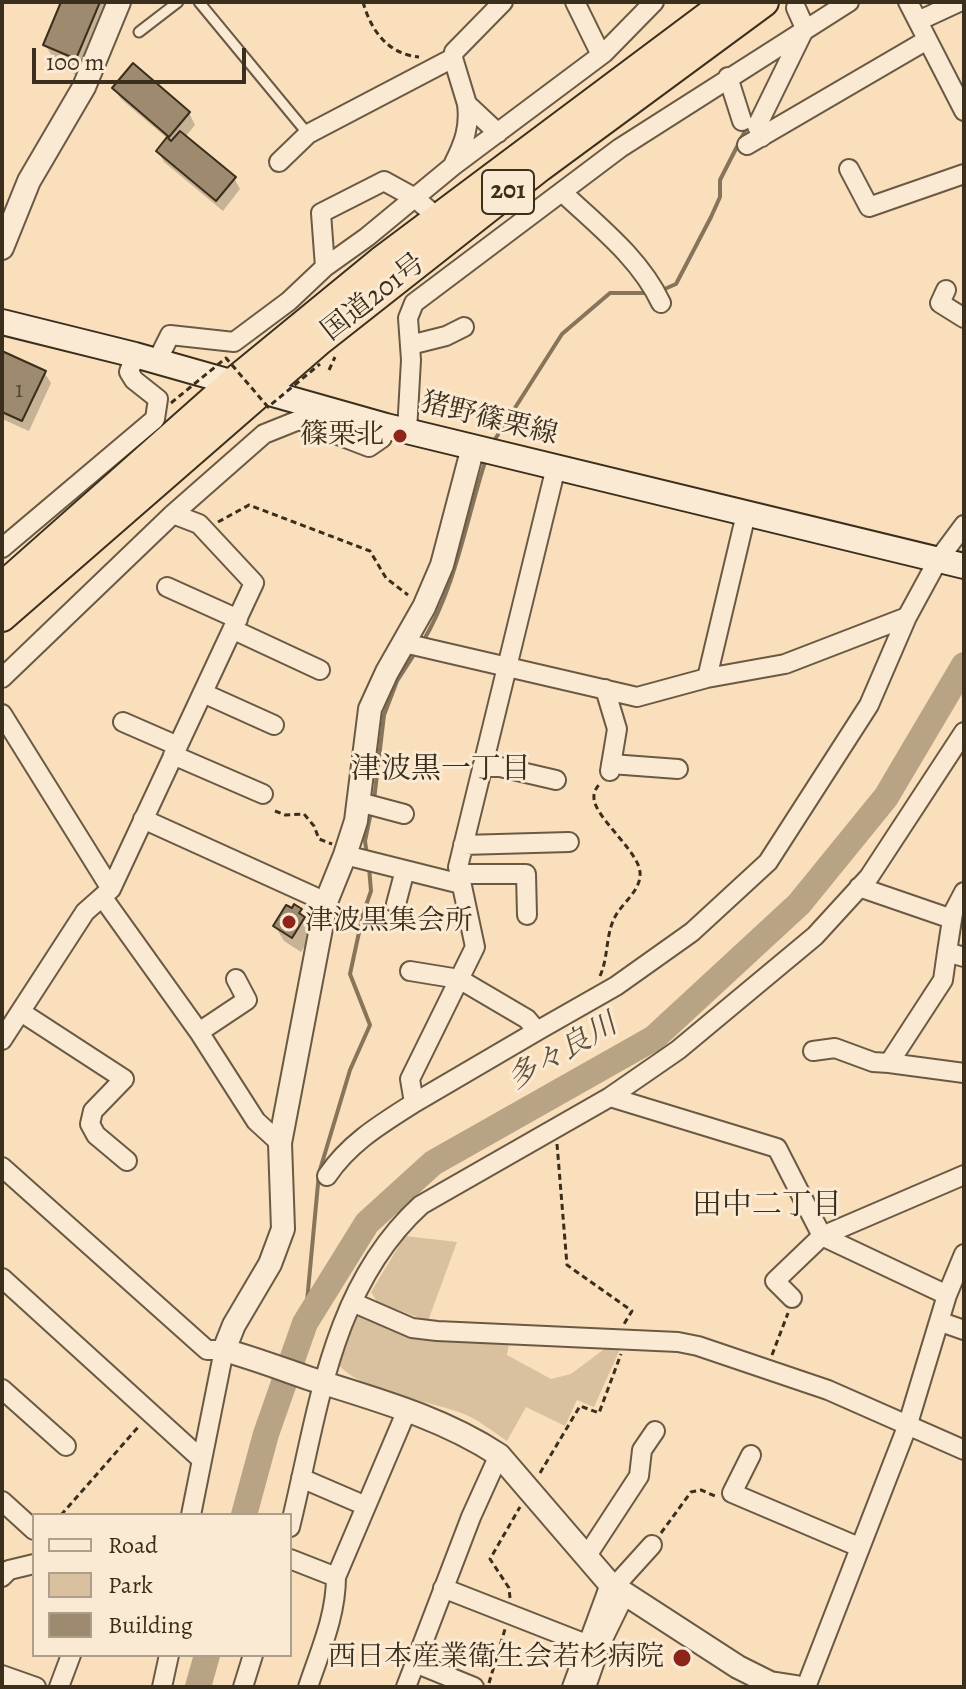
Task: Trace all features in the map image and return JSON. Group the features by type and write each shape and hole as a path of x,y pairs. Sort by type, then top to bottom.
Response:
{"highway":[{"name":"国道201号","path":"2,587 231,384 447,226 727,2"},
{"name":"国道201号","path":"2,617 447,226 552,158 764,2"}],"main road":[{"name":"猪野篠栗線","path":"2,322 146,358 397,428 949,563"}],"street":[{"path":"2,248 29,181 84,87 119,2"},
{"path":"453,166 465,141 469,123 454,52 503,2"},
{"path":"575,2 601,55"},
{"path":"2,548 155,419 158,399 134,380 129,372 170,335 234,342 289,301 325,267 453,166 601,55 654,2"},
{"path":"2,678 173,514 264,434 299,420 369,447 397,428 410,345 408,318 414,303 620,148 849,2"},
{"path":"908,2 964,111"},
{"path":"918,21 959,2"},
{"path":"796,8 805,28"},
{"path":"805,28 757,126 755,141 927,40"},
{"path":"279,162 308,134 453,58"},
{"path":"728,77 742,121"},
{"path":"467,104 498,133"},
{"path":"849,169 869,207 964,174"},
{"path":"325,267 321,213 384,181 415,198 447,226 476,258"},
{"path":"562,192 622,249 653,287 661,303"},
{"path":"946,290 940,303 964,318"},
{"path":"410,345 446,336 464,327"},
{"path":"191,1513 200,1458 230,1352 234,1325 270,1264 283,1229 280,1143 326,902 346,852 359,802 370,709 424,607 442,565 473,447"},
{"path":"414,1103 410,1079 475,947 458,867 556,467"},
{"path":"2,1040 85,912 107,894 254,583 199,524 173,514"},
{"path":"707,678 746,514"},
{"path":"327,1176 336,1162 369,1132 594,998 692,932 768,862 869,705 907,617 949,563 964,525"},
{"path":"167,587 320,670"},
{"path":"404,643 637,697 707,678 785,664 907,617"},
{"path":"605,689 617,729 611,768 678,769"},
{"path":"203,693 274,725"},
{"path":"2,714 107,894 256,1121 280,1143"},
{"path":"123,722 263,794"},
{"path":"292,1518 319,1381 352,1302 400,1224 421,1205 610,1097 678,1050 815,936 859,887 964,732"},
{"path":"482,767 500,767 556,780"},
{"path":"359,802 404,814"},
{"path":"143,819 326,902"},
{"path":"463,845 569,842"},
{"path":"346,852 405,870 460,879 526,874 527,915"},
{"path":"396,904 405,870"},
{"path":"859,887 952,919"},
{"path":"889,1063 956,955 952,919 964,892"},
{"path":"410,971 459,979 527,1019 537,1031"},
{"path":"199,1032 247,1000 236,979"},
{"path":"21,1012 124,1079 93,1111 90,1124 96,1135 127,1161"},
{"path":"813,1051 835,1048 873,1062 964,1073"},
{"path":"610,1097 777,1148 822,1236 947,1295"},
{"path":"2,1167 207,1350 230,1352 407,1410 442,1423 499,1455 616,1589 738,1667 770,1683 796,1687"},
{"path":"792,1298 775,1281 822,1236 964,1175"},
{"path":"806,1687 907,1427 947,1295 964,1254"},
{"path":"2,1278 153,1412 200,1458"},
{"path":"352,1302 412,1328 698,1346 828,1390 964,1450"},
{"path":"941,1322 964,1330"},
{"path":"2,1389 66,1446"},
{"path":"308,1687 330,1623 336,1597 336,1577 407,1410"},
{"path":"586,1557 639,1476 642,1450 655,1431"},
{"path":"406,1687 471,1517 499,1455"},
{"path":"751,1455 732,1493 859,1547"},
{"path":"301,1478 366,1506"},
{"path":"2,1501 32,1528"},
{"path":"572,1687 586,1644 616,1589 652,1545"},
{"path":"292,1560 336,1577"},
{"path":"2,1577 9,1570 32,1564"},
{"path":"443,1588 586,1644"},
{"path":"586,1687 616,1589"},
{"path":"59,1687 70,1657"},
{"path":"162,1687 169,1657"},
{"path":"243,1687 252,1657"},
{"path":"415,1663 474,1687"},
{"path":"2,1675 36,1687"}],"lane":[{"path":"139,32 178,2"},
{"path":"199,2 308,134"}],"path":[{"path":"363,2 370,24 391,49 406,56 421,57"},
{"path":"171,403 226,358 268,407 320,364"},
{"path":"199,524 213,525 249,505 370,551 386,578 424,607"},
{"path":"594,998 614,917 632,896 640,870 633,854 593,798 596,788 611,768"},
{"path":"275,811 285,815 304,814 314,826 319,839 346,852"},
{"path":"488,1687 510,1614 509,1588 490,1559 580,1406 599,1413 632,1311 567,1265 556,1128"},
{"path":"766,1369 792,1298"},
{"path":"63,1513 153,1412"},
{"path":"652,1545 691,1492 701,1490 722,1499 732,1493"}],"green space":[{"path":"405,1236 457,1242 428,1321 377,1302 371,1292"},
{"path":"359,1313 509,1343 507,1355 551,1379 571,1374 611,1344 621,1347 594,1407 577,1400 565,1426 526,1407 507,1441 464,1414 377,1388 346,1372 337,1362"}],"building":[{"path":"61,2 100,2 76,59 43,45"},
{"path":"133,63 190,112 169,137 112,88"},
{"path":"180,131 236,177 216,201 156,151 167,137 171,141"},
{"path":"2,351 46,371 22,421 2,412"},
{"name":"津波黒集会所","path":"294,904 302,909 299,913 305,917 292,938 273,926 286,905 292,908"}],"waterway":[{"path":"660,291 676,284 711,217 720,197 720,180 747,127"},
{"path":"492,444 562,334 610,293 648,293"},
{"path":"422,643 444,599 486,459"},
{"path":"374,800 384,715 397,681 417,650"},
{"name":"多々良川","path":"245,1513 266,1434 305,1323 367,1223 433,1163 654,1038 799,904 886,797 964,665"},
{"path":"367,855 365,841 371,812"},
{"path":"305,1323 319,1173 350,1070 370,1025 350,974 371,891 369,867"},
{"name":"多々良川","path":"198,1687 206,1657"}],"place":[{"name":"篠栗北","path":"400,436"},
{"name":"津波黒集会所","path":"289,922"},
{"name":"西日本産業衛生会若杉病院","path":"682,1658"}],"district":[{"name":"津波黒一丁目","path":"441,771"},
{"name":"田中二丁目","path":"767,1207"}]}
